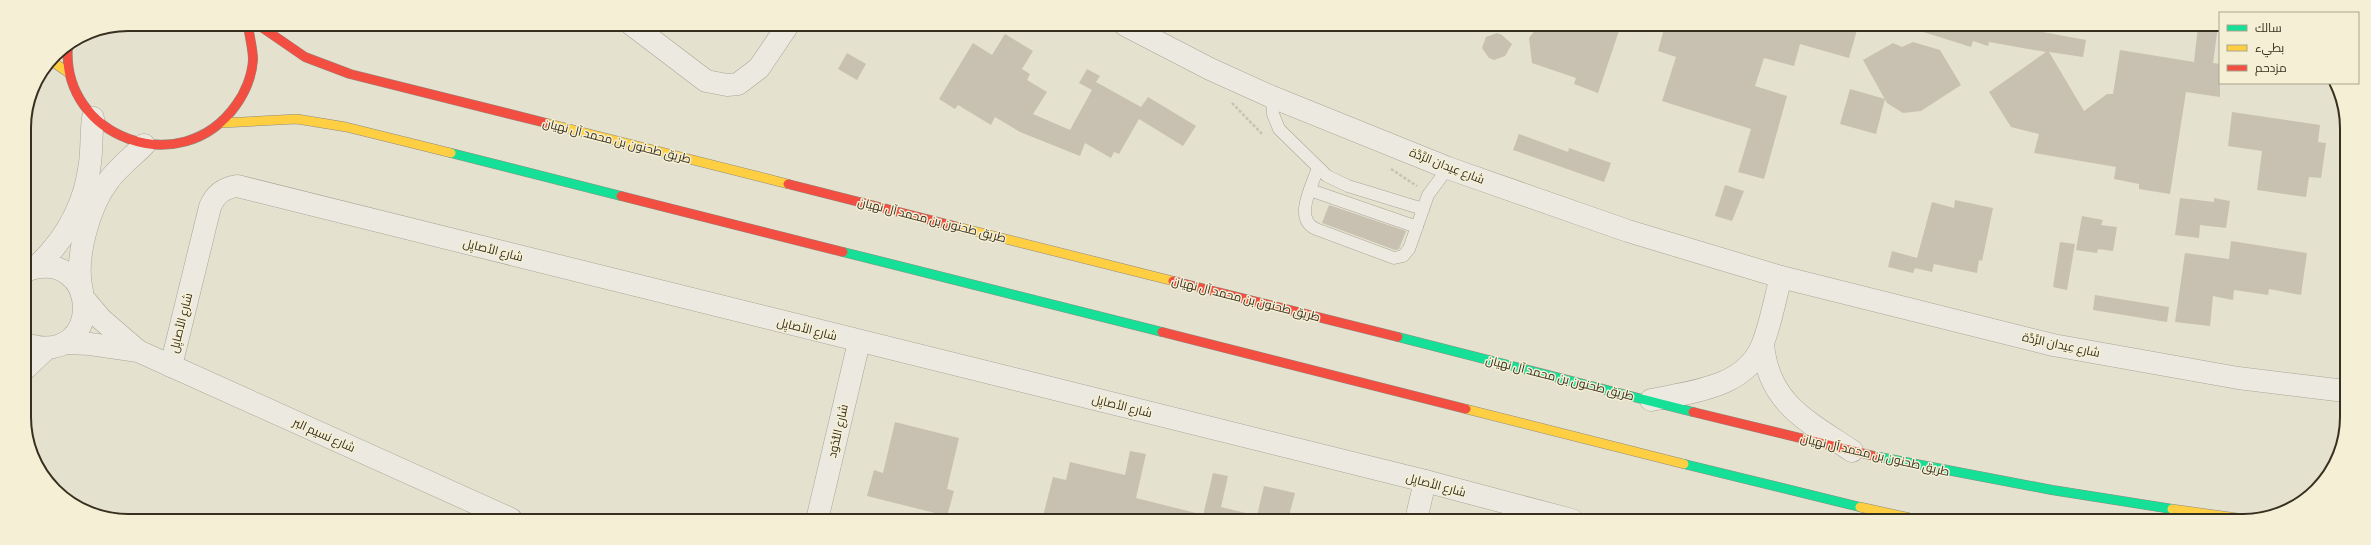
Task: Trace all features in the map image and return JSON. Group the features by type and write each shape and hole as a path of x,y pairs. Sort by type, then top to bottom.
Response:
{"main road":[{"path":"68,51 70,73 78,97 93,118 108,130 125,140 144,145 165,147 186,144 205,136 222,124 238,106 248,85 253,62 252,38 250,31"},
{"name":"طريق طحنون بن محمد آل نهيان","path":"266,31 305,57 350,74 1853,452 2004,483 2202,514"},
{"path":"55,64 70,73"},
{"path":"222,124 297,119 346,127 1778,488 1897,514"}],"street":[{"path":"640,31 706,81 727,85 738,84 759,68 784,31"},
{"name":"شارع عِيدان الرَّدَّة","path":"1137,31 1210,69 1272,97 1448,168 1628,231 1780,277 2053,345 2238,378 2340,390"},
{"path":"31,268 64,237 78,209 90,163 93,118"},
{"path":"31,362 46,345 75,335 82,324 83,296 79,268 80,257 88,227 98,199 114,174 144,145"},
{"name":"شارع الأصايِل","path":"171,366 210,207 216,195 222,191 238,186 859,342 1425,481 1549,514"},
{"name":"شارع نسيم البر","path":"31,269 50,267 63,271 74,280 83,296 101,319 138,351"},
{"path":"1780,277 1763,344 1764,360 1769,376 1786,404 1798,415 1853,452"},
{"name":"شارع النُّدُود","path":"818,514 859,342"},
{"name":"شارع نسيم البر","path":"46,345 90,344 138,351 500,514"},
{"path":"1651,400 1712,388 1727,381 1749,363 1763,344"},
{"path":"1417,514 1425,481"}],"lane":[{"path":"1272,97 1273,114 1279,129 1318,168 1348,186 1423,209"},
{"path":"1318,168 1304,213 1304,219 1311,227 1390,257 1399,258 1407,253 1431,189 1448,168"},
{"path":"1310,190 1417,227"}],"building":[{"path":"1534,31 1619,31 1598,93 1574,84 1576,78 1532,63 1529,38"},
{"path":"1663,31 1857,31 1849,58 1800,44 1794,66 1764,58 1755,86 1787,96 1764,179 1738,172 1751,129 1662,101 1676,57 1658,51"},
{"path":"1920,31 2038,31 2086,40 2083,57 2049,52 2084,111 2107,94 2113,94 2120,50 2194,62 2197,31 2217,31 2213,63 2219,64 2220,97 2186,92 2170,194 2139,189 2139,184 2114,179 2116,167 2034,153 2039,134 2011,127 1989,92 2046,52 1989,42 1988,46 1973,41 1971,47"},
{"path":"1497,33 1502,35 1512,44 1505,56 1494,60 1489,58 1482,48 1486,37"},
{"path":"1005,34 1033,51 1022,69 1030,74 1027,80 1047,92 1033,114 1070,130 1092,90 1079,83 1087,69 1100,76 1096,82 1141,107 1148,97 1196,126 1183,146 1139,119 1119,154 1114,152 1111,158 1085,143 1080,156 1020,132 995,117 991,125 958,105 955,109 939,99 973,43 992,55"},
{"path":"1913,42 1940,50 1961,85 1921,111 1903,113 1887,103 1863,60 1893,43 1902,47"},
{"path":"847,53 866,64 857,80 838,69"},
{"path":"1850,89 1885,99 1876,134 1840,124"},
{"path":"2232,112 2320,125 2318,142 2326,143 2321,178 2309,177 2306,197 2257,190 2262,151 2228,146"},
{"path":"1519,134 1568,152 1569,148 1611,163 1604,182 1513,150"},
{"path":"1725,185 1744,191 1732,221 1715,216"},
{"path":"2180,198 2214,202 2214,198 2230,201 2226,228 2200,225 2199,238 2175,235"},
{"path":"1955,200 1993,208 1982,261 1979,260 1977,273 1934,264 1932,272 1915,268 1913,273 1888,267 1892,251 1917,258 1932,202 1954,208"},
{"path":"1329,205 1406,231 1399,249 1395,250 1322,223"},
{"path":"2082,216 2103,220 2101,225 2117,227 2113,251 2098,249 2097,253 2076,250"},
{"path":"2231,241 2307,253 2301,295 2269,289 2268,295 2234,290 2233,300 2213,296 2210,326 2175,322 2185,253 2229,259"},
{"path":"2060,242 2075,244 2067,290 2053,287"},
{"path":"2095,295 2169,307 2167,322 2093,310"},
{"path":"895,422 959,438 947,489 954,491 948,514 939,514 867,496 874,470 883,473"},
{"path":"1130,451 1146,454 1136,498 1200,514 1044,514 1053,477 1066,480 1070,462 1125,475"},
{"path":"1213,473 1228,476 1221,507 1250,514 1203,514"},
{"path":"1264,486 1295,493 1290,514 1257,514"}],"traffic: fast":[{"path":"451,153 621,196"},
{"path":"843,252 1162,332"},
{"path":"1398,337 1693,412"},
{"path":"1874,456 2052,490 2172,509"},
{"path":"1684,464 1860,507"}],"traffic: slow":[{"path":"55,64 69,73"},
{"path":"222,123 297,119 346,127 451,153"},
{"path":"546,123 788,184"},
{"path":"958,227 1173,281"},
{"path":"1466,409 1684,464"},
{"path":"1860,507 1892,514"},
{"path":"2172,509 2208,514"}],"traffic: jam":[{"path":"69,51 71,77 83,104 103,125 128,139 157,145 185,141 213,129 236,105 250,78 253,60 249,31"},
{"path":"267,31 305,57 350,74 546,123"},
{"path":"788,184 958,227"},
{"path":"621,196 843,252"},
{"path":"1173,281 1398,337"},
{"path":"1162,332 1466,409"},
{"path":"1693,412 1874,456"}]}
